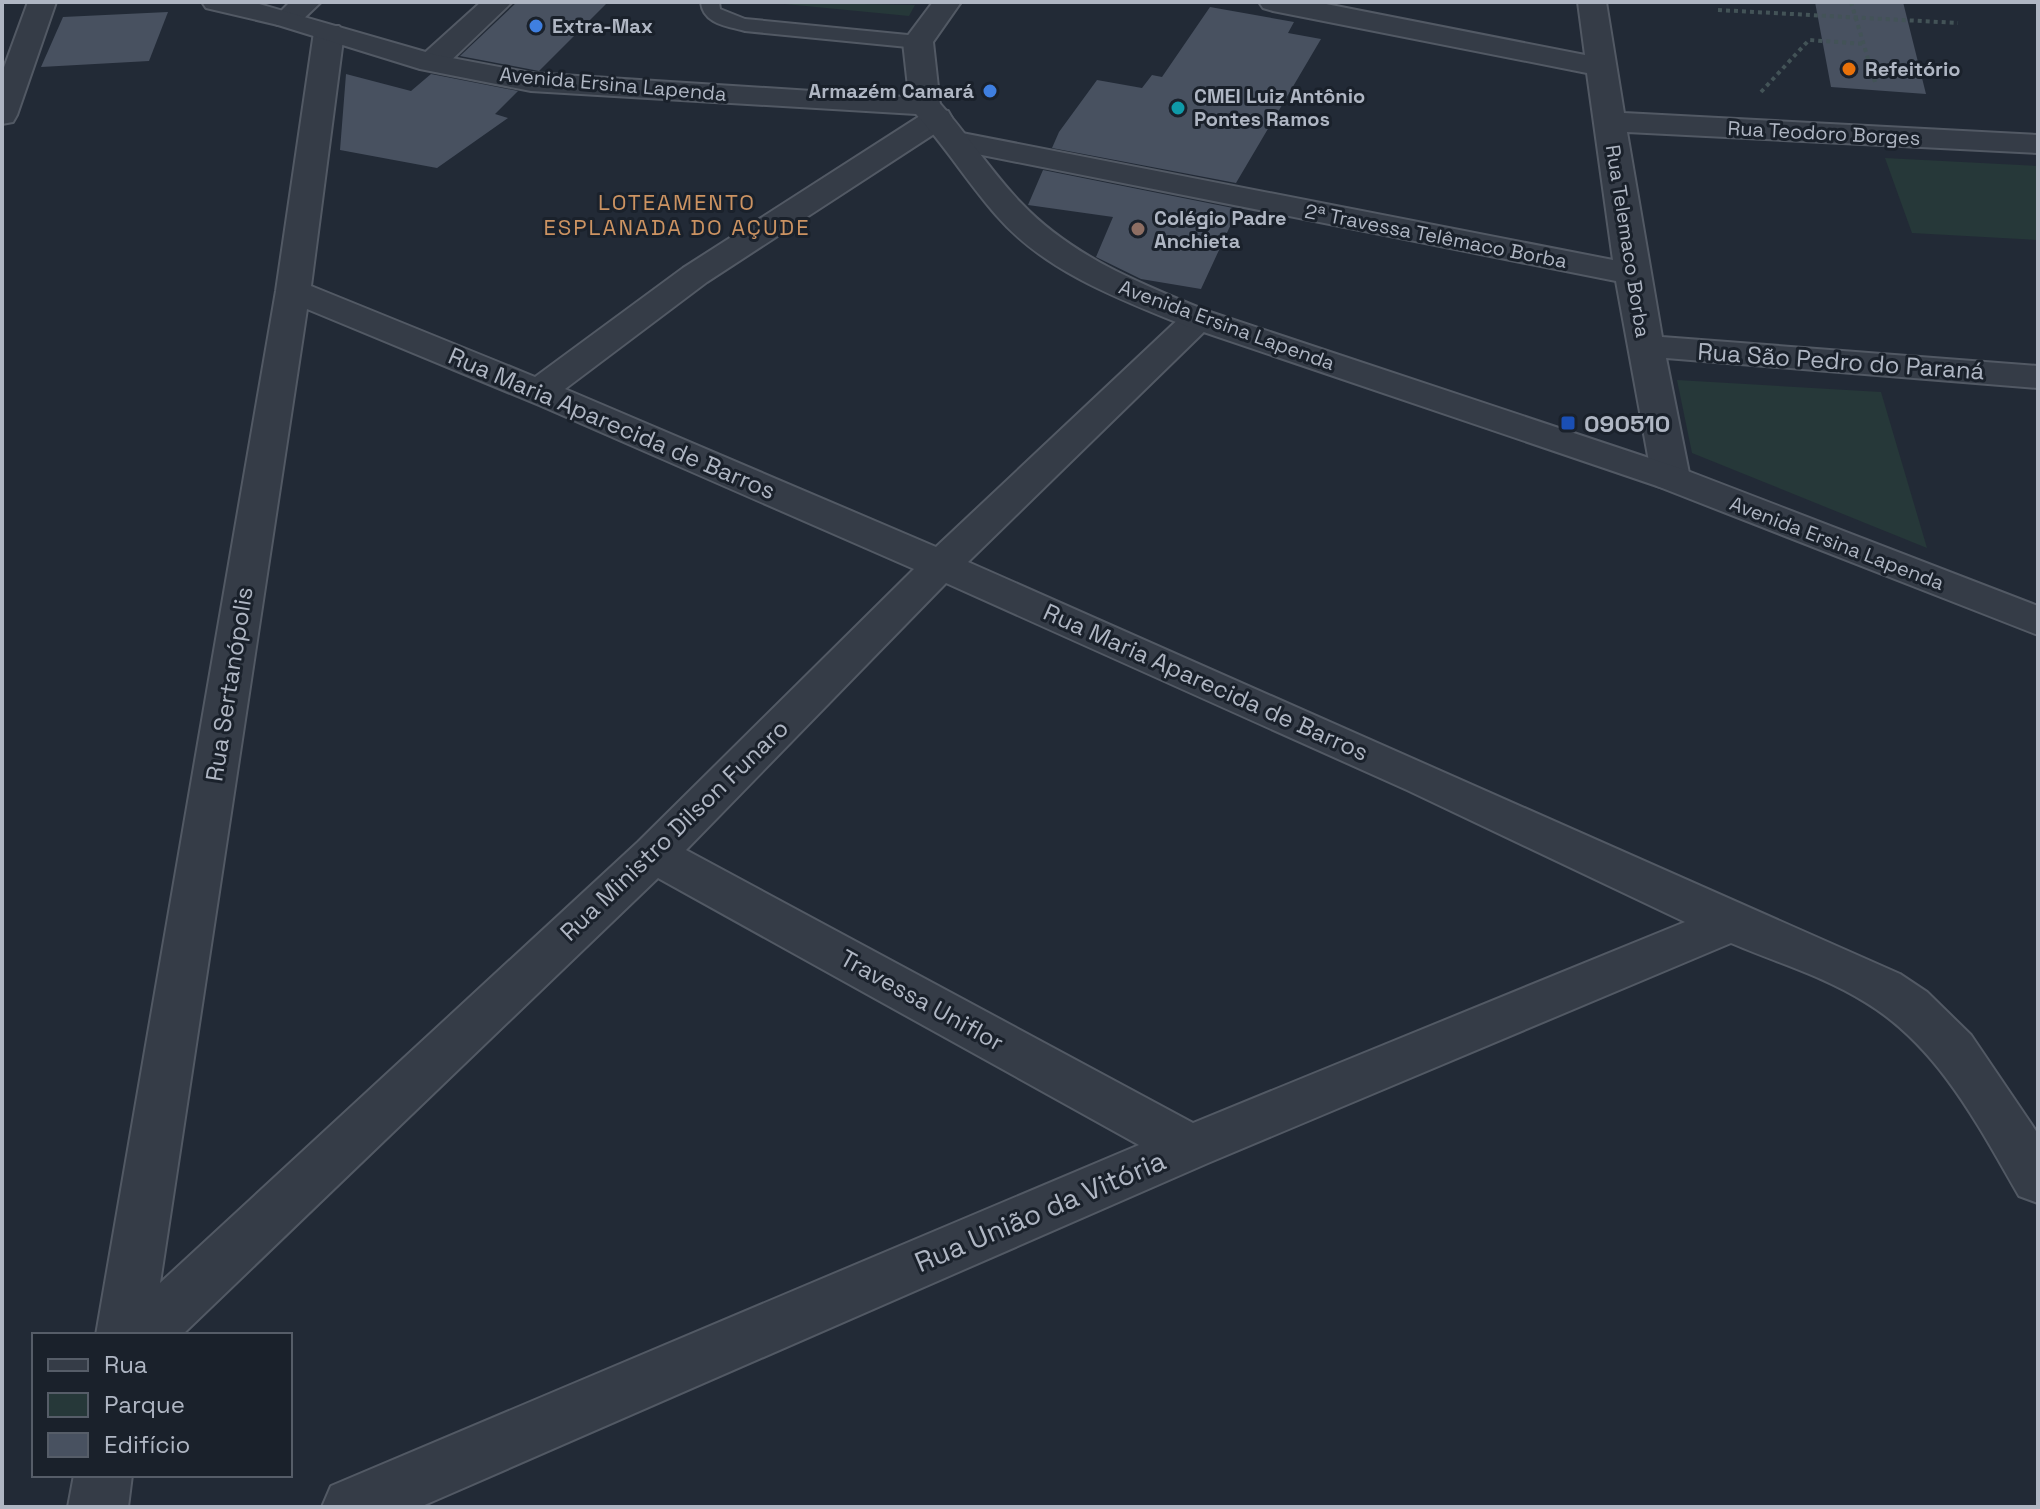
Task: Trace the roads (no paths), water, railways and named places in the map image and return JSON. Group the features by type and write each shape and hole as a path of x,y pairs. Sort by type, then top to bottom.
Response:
{"street":[{"path":"2,115 42,2"},
{"name":"Avenida Ersina Lapenda","path":"216,2 308,18 431,63 531,82 939,121 1009,210 1056,250 1121,288 1198,319 1671,478 2038,621"},
{"path":"431,63 498,2"},
{"path":"541,390 695,275 939,121 918,42 947,2"},
{"path":"1273,2 1602,67"},
{"name":"Rua Telemaco Borba","path":"1592,2 1632,274 1671,478"},
{"name":"Rua Sertanópolis","path":"124,1333 293,291 308,18"},
{"name":"2ª Travessa Telêmaco Borba","path":"939,121 1632,274"},
{"name":"Rua Teodoro Borges","path":"1611,122 2038,144"},
{"name":"Rua Maria Aparecida de Barros","path":"293,291 541,390 941,565 1537,829 1731,923 1883,988 1928,1022 1963,1059 2038,1180"},
{"name":"Rua Ministro Dilson Funaro","path":"145,1333 654,854 941,565 1198,319"},
{"name":"Rua São Pedro do Paraná","path":"1644,346 2038,377"},
{"name":"Travessa Uniflor","path":"654,854 1190,1147"},
{"name":"Rua União da Vitória","path":"352,1507 1190,1147 1731,923"},
{"path":"98,1507 103,1477"}],"lane":[{"path":"710,2 711,11 724,20 745,25 918,42"}],"place":[{"name":"Extra-Max","path":"536,26"},
{"name":"Refeitório","path":"1849,69"},
{"name":"Armazém Camará","path":"990,91"},
{"name":"CMEI Luiz Antônio Pontes Ramos","path":"1178,108"},
{"name":"Colégio Padre Anchieta","path":"1138,229"},
{"name":"090510","path":"1568,423"}],"district":[{"name":"LOTEAMENTO ESPLANADA DO AÇUDE","path":"677,214"}]}
